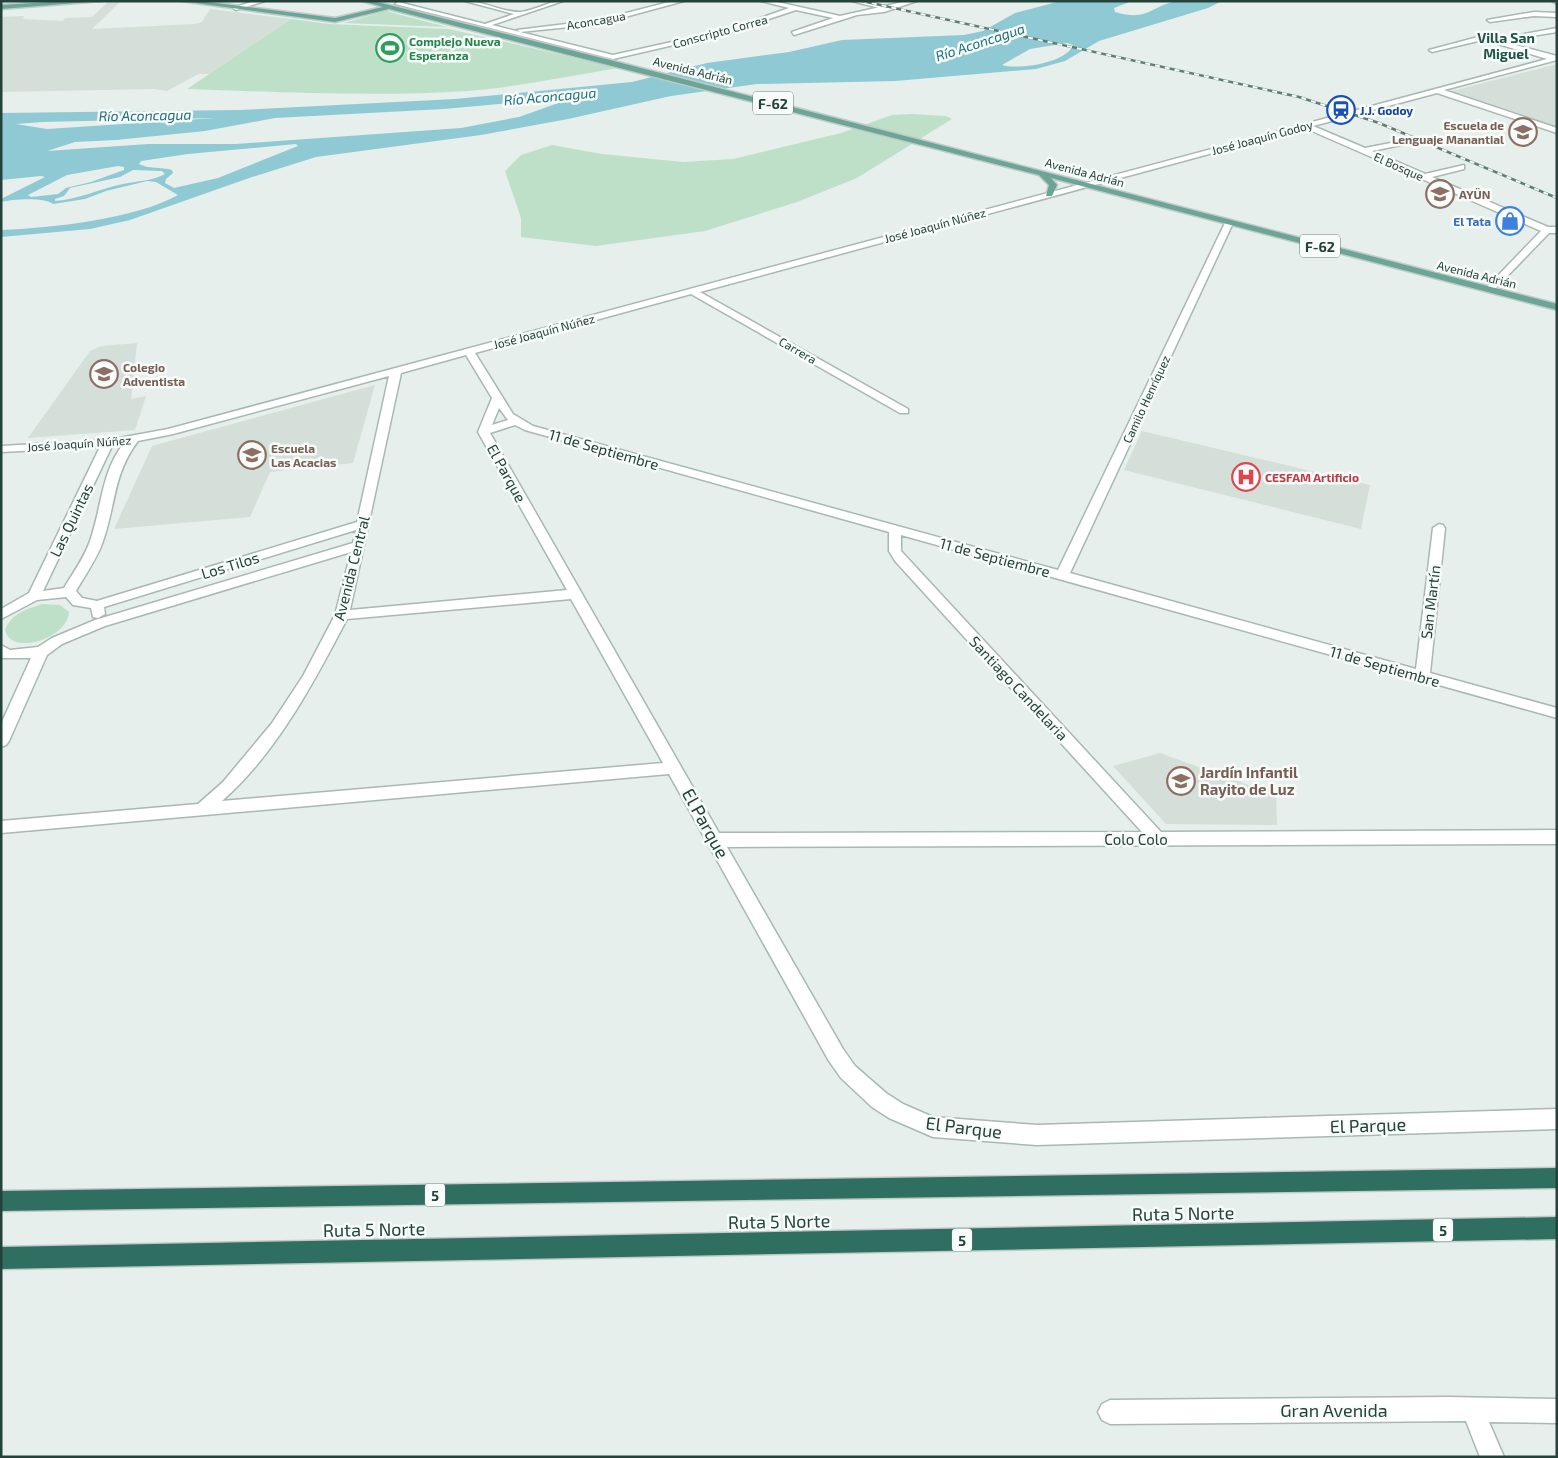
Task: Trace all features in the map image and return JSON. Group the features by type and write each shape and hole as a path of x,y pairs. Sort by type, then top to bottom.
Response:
{"highway":[{"name":"Ruta 5 Norte","path":"1,1202 1557,1178"},
{"name":"Ruta 5 Norte","path":"1,1258 1557,1228"}],"main road":[{"path":"1,5 41,1"},
{"path":"1,5 98,1"},
{"path":"184,1 340,20 393,6"},
{"name":"F-62","path":"365,1 393,6 611,59"},
{"path":"374,3 380,10"},
{"name":"Avenida Adrián","path":"611,59 1083,185 1557,307"},
{"path":"1042,174 1053,185 1049,194"}],"street":[{"path":"236,8 262,1"},
{"path":"393,6 407,1"},
{"path":"468,1 520,14"},
{"path":"487,25 560,1"},
{"name":"Aconcagua","path":"509,31 599,22 681,1"},
{"path":"764,1 840,18"},
{"path":"855,1 876,2 893,8"},
{"path":"794,33 856,13 893,8 914,1"},
{"path":"856,13 876,2"},
{"path":"393,6 487,25 611,59"},
{"name":"Conscripto Correa","path":"611,59 728,32 796,8"},
{"path":"1490,20 1534,14 1557,15"},
{"path":"1432,50 1486,39 1508,39 1557,30"},
{"path":"1486,39 1555,58"},
{"name":"José Joaquín Godoy","path":"1083,185 1555,58"},
{"path":"1436,90 1557,131"},
{"name":"El Bosque","path":"1306,126 1552,230 1489,290"},
{"path":"1364,151 1403,142"},
{"path":"1424,176 1461,167"},
{"name":"José Joaquín Núñez","path":"1,449 108,443 134,439 396,371 1083,185"},
{"name":"Camilo Henríquez","path":"1062,576 1229,223"},
{"name":"Carrera","path":"692,291 904,411"},
{"path":"469,351 497,399 515,421"},
{"name":"Avenida Central","path":"200,811 229,786 277,727 309,678 342,615 359,545 392,381 396,371"},
{"name":"El Parque","path":"484,432 497,399"},
{"name":"11 de Septiembre","path":"515,421 547,433 895,531 1557,713"},
{"name":"El Parque","path":"484,432 515,421"},
{"name":"El Parque","path":"484,432 676,768 836,1055 848,1072 879,1100 908,1117 934,1127 1037,1135 1557,1119"},
{"name":"Las Quintas","path":"69,592 96,542 112,475 123,451 134,439"},
{"name":"Las Quintas","path":"34,596 108,443"},
{"name":"Los Tilos","path":"97,605 363,524"},
{"name":"San Martín","path":"1422,677 1439,528"},
{"name":"Santiago Candelaria","path":"895,531 895,551 900,558 1158,839"},
{"name":"Los Tilos","path":"3,657 41,652 57,641 100,623 359,545"},
{"path":"1,615 34,596 69,592 78,602 97,605 100,623"},
{"path":"342,615 575,594"},
{"path":"1,741 41,652"},
{"path":"1,826 200,811 676,768"},
{"name":"Colo Colo","path":"715,840 1557,837"},
{"path":"1473,1410 1492,1457"},
{"name":"Gran Avenida","path":"1110,1412 1557,1411"}],"shaded area":[{"path":"108,2 120,2 92,29 194,24 202,22 210,9 291,19 209,74 198,74 167,91 154,89 1,92 1,17 24,16 23,19 63,21 65,18 92,17"},
{"path":"1557,64 1557,127 1452,91"},
{"name":"Colegio Adventista","path":"137,343 131,399 146,396 135,430 28,438 90,351 101,346"},
{"name":"Escuela Las Acacias","path":"375,385 353,463 270,472 250,517 114,529 152,446"},
{"name":"CESFAM Artificio","path":"1142,431 1370,485 1361,529 1124,470"},
{"name":"Jardín Infantil Rayito de Luz","path":"1160,753 1276,795 1277,825 1166,824 1113,766"}],"green space":[{"path":"386,11 447,27 344,23"},
{"name":"Complejo Nueva Esperanza","path":"291,19 329,24 449,29 618,68 506,87 433,93 327,93 187,89"},
{"path":"892,115 946,116 952,119 857,178 797,202 705,231 596,246 521,237 521,218 505,171 521,155 552,145 602,154 683,162 733,159 841,133"},
{"path":"42,604 60,605 69,612 66,621 59,630 39,641 28,643 17,642 9,638 5,630 11,620 25,610"}],"water":[{"name":"Río Aconcagua","path":"1061,1 1132,1 1114,8 1115,12 1135,15 1178,1 1222,1 1208,8 1099,41 1065,61 1036,69 895,81 757,84 671,96 568,119 481,135 316,157 252,177 130,220 90,229 1,237 1,230 92,221 140,210 178,195 156,182 147,181 106,191 85,199 53,204 43,200 20,199 1,202 1,199 45,177 1,180 1,113 240,110 455,99 632,82 707,63 789,52 842,40 964,35 983,31 1015,13","holes":["1067,43 1073,45 1069,51 1052,61 1019,67 1002,65 1030,49","544,100 564,101 519,117 461,128 236,144 148,144 47,151 75,142 205,131 275,118 444,109","215,118 47,129 16,124 42,122","296,144 298,146 218,178 174,188 165,183 166,179 173,173 172,170 147,167 139,164 141,161 188,154","118,166 124,167 124,170 91,182 66,188 58,194 31,197 28,195 67,175","133,170 162,171 165,174 55,201 55,199 64,196 70,188 120,177"]}],"railway":[{"path":"862,1 1299,97 1379,123 1557,198"}],"place":[{"name":"Complejo Nueva Esperanza","path":"390,48"},
{"name":"J.J. Godoy","path":"1341,110"},
{"name":"Escuela de Lenguaje Manantial","path":"1523,132"},
{"name":"AYÜN","path":"1440,194"},
{"name":"El Tata","path":"1510,221"},
{"name":"Colegio Adventista","path":"104,374"},
{"name":"Escuela Las Acacias","path":"252,455"},
{"name":"CESFAM Artificio","path":"1246,477"},
{"name":"Jardín Infantil Rayito de Luz","path":"1181,781"}],"district":[{"name":"Villa San Miguel","path":"1506,46"}]}
